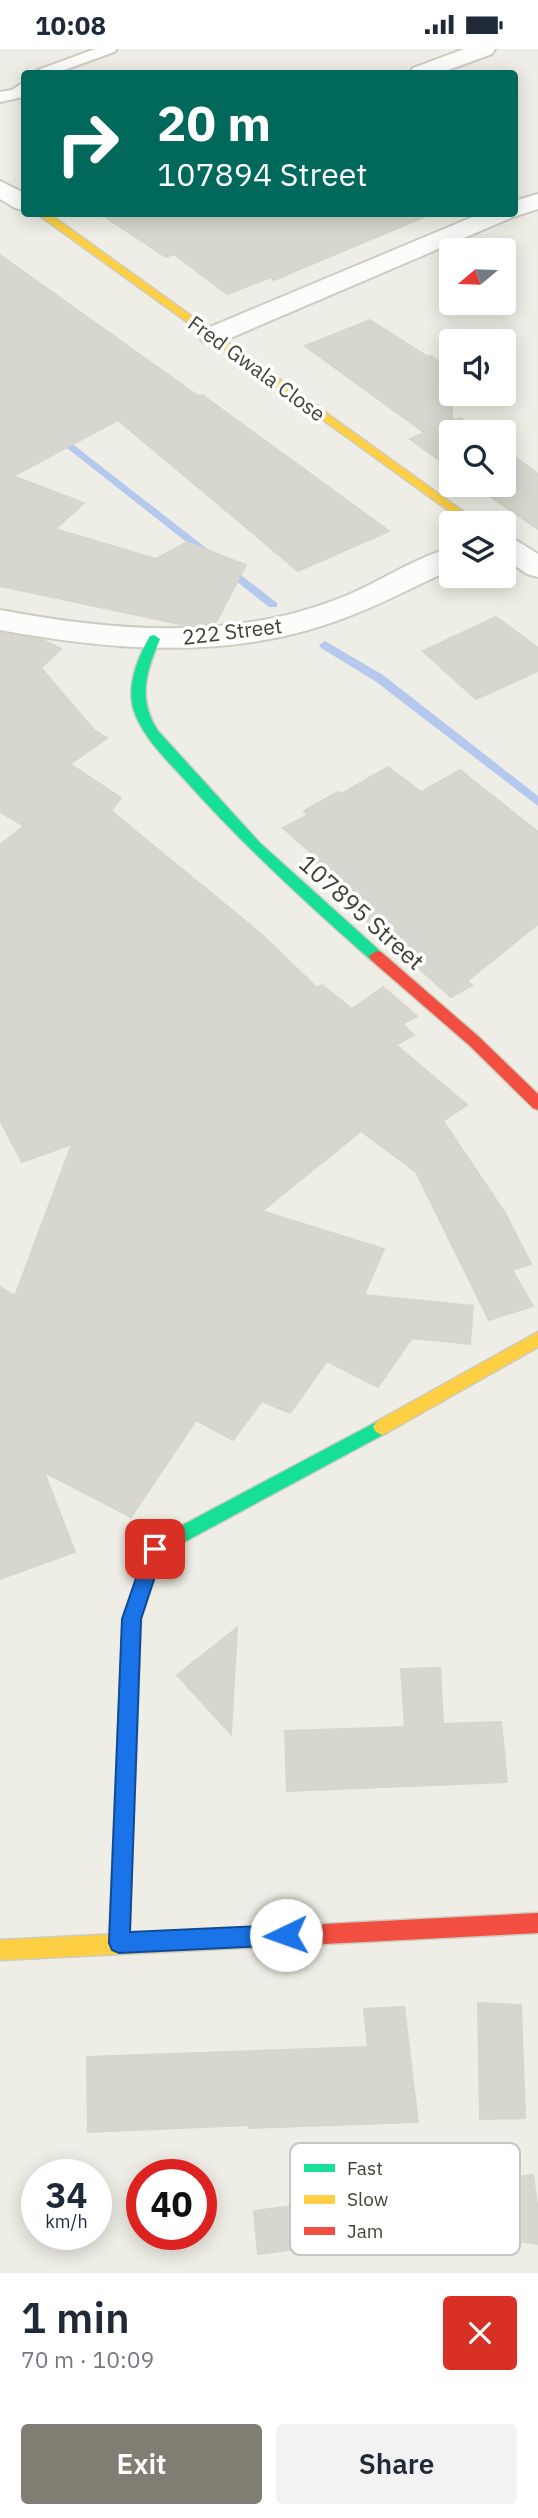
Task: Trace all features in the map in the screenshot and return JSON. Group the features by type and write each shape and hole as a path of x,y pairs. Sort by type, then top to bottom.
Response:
{"street":[{"path":"429,70 485,49"},
{"path":"0,188 21,201"},
{"path":"518,208 538,201"},
{"name":"Fred Gwala Close","path":"46,217 456,511"},
{"path":"212,336 495,217"},
{"path":"516,553 538,568"},
{"name":"222 Street","path":"0,620 63,633 154,639 234,635 285,627 345,608 439,563"},
{"name":"107895 Street","path":"154,639 137,679 140,706 150,728 164,746 202,792 307,896 477,1044 538,1104"},
{"path":"119,1943 132,1619 155,1549 448,1391 538,1339"},
{"path":"0,1950 538,1923"}],"lane":[{"path":"51,70 109,49"},
{"path":"0,97 17,94 21,90"}],"building":[{"path":"105,217 424,217 274,280 271,277 227,294 174,254 166,257"},
{"path":"0,255 198,396 202,395 389,531 298,571 118,420 13,476 84,503 55,529 156,559 187,542 246,565 215,624 184,625 0,586"},
{"path":"370,320 439,362 439,406 452,406 452,420 439,420 439,460 410,439 425,433 305,346"},
{"path":"516,458 538,474 538,529 516,514 516,511 511,511 491,497 516,497"},
{"path":"496,617 538,648 538,671 476,699 423,651"},
{"path":"0,633 43,640 61,649 41,668 94,730 107,738 70,764 121,798 111,811 261,934 317,988 322,985 352,1009 383,987 417,1016 402,1024 414,1035 396,1045 467,1105 443,1121 505,1213 531,1264 512,1270 533,1306 489,1320 416,1172 361,1131 262,1211 384,1249 364,1295 473,1306 470,1344 412,1338 378,1387 327,1361 290,1413 262,1401 233,1440 196,1420 131,1517 44,1472 75,1552 0,1579 0,1287 15,1296 72,1144 22,1162 0,1120 0,845 24,826 0,812"},
{"path":"388,767 421,792 460,770 538,832 538,924 467,981 472,985 451,997 347,904 350,901 311,860 317,858 283,828 308,815 304,811 338,792 341,794"},
{"path":"237,1628 231,1734 177,1675"},
{"path":"440,1668 443,1724 501,1722 507,1782 287,1791 285,1731 405,1727 401,1669"},
{"path":"478,2003 521,2005 525,2118 480,2119"},
{"path":"404,2007 418,2122 249,2128 249,2125 88,2132 87,2057 368,2047 364,2009"},
{"path":"533,2175 538,2213 538,2244 520,2241 520,2177"},
{"path":"290,2206 290,2250 258,2254 254,2211"}],"waterway":[{"path":"57,435 273,605"},
{"path":"325,645 379,678 538,802"}],"traffic: fast":[{"path":"154,639 141,671 138,688 142,715 153,734 256,846 376,956"},
{"path":"119,1942 132,1619 155,1549 382,1427"}],"traffic: slow":[{"path":"47,217 456,511"},
{"path":"382,1427 538,1339"},
{"path":"0,1950 324,1934"}],"traffic: jam":[{"path":"376,956 474,1041 538,1104"},
{"path":"324,1934 538,1923"}],"route":[{"path":"155,1549 132,1619 119,1943 286,1935"}]}
